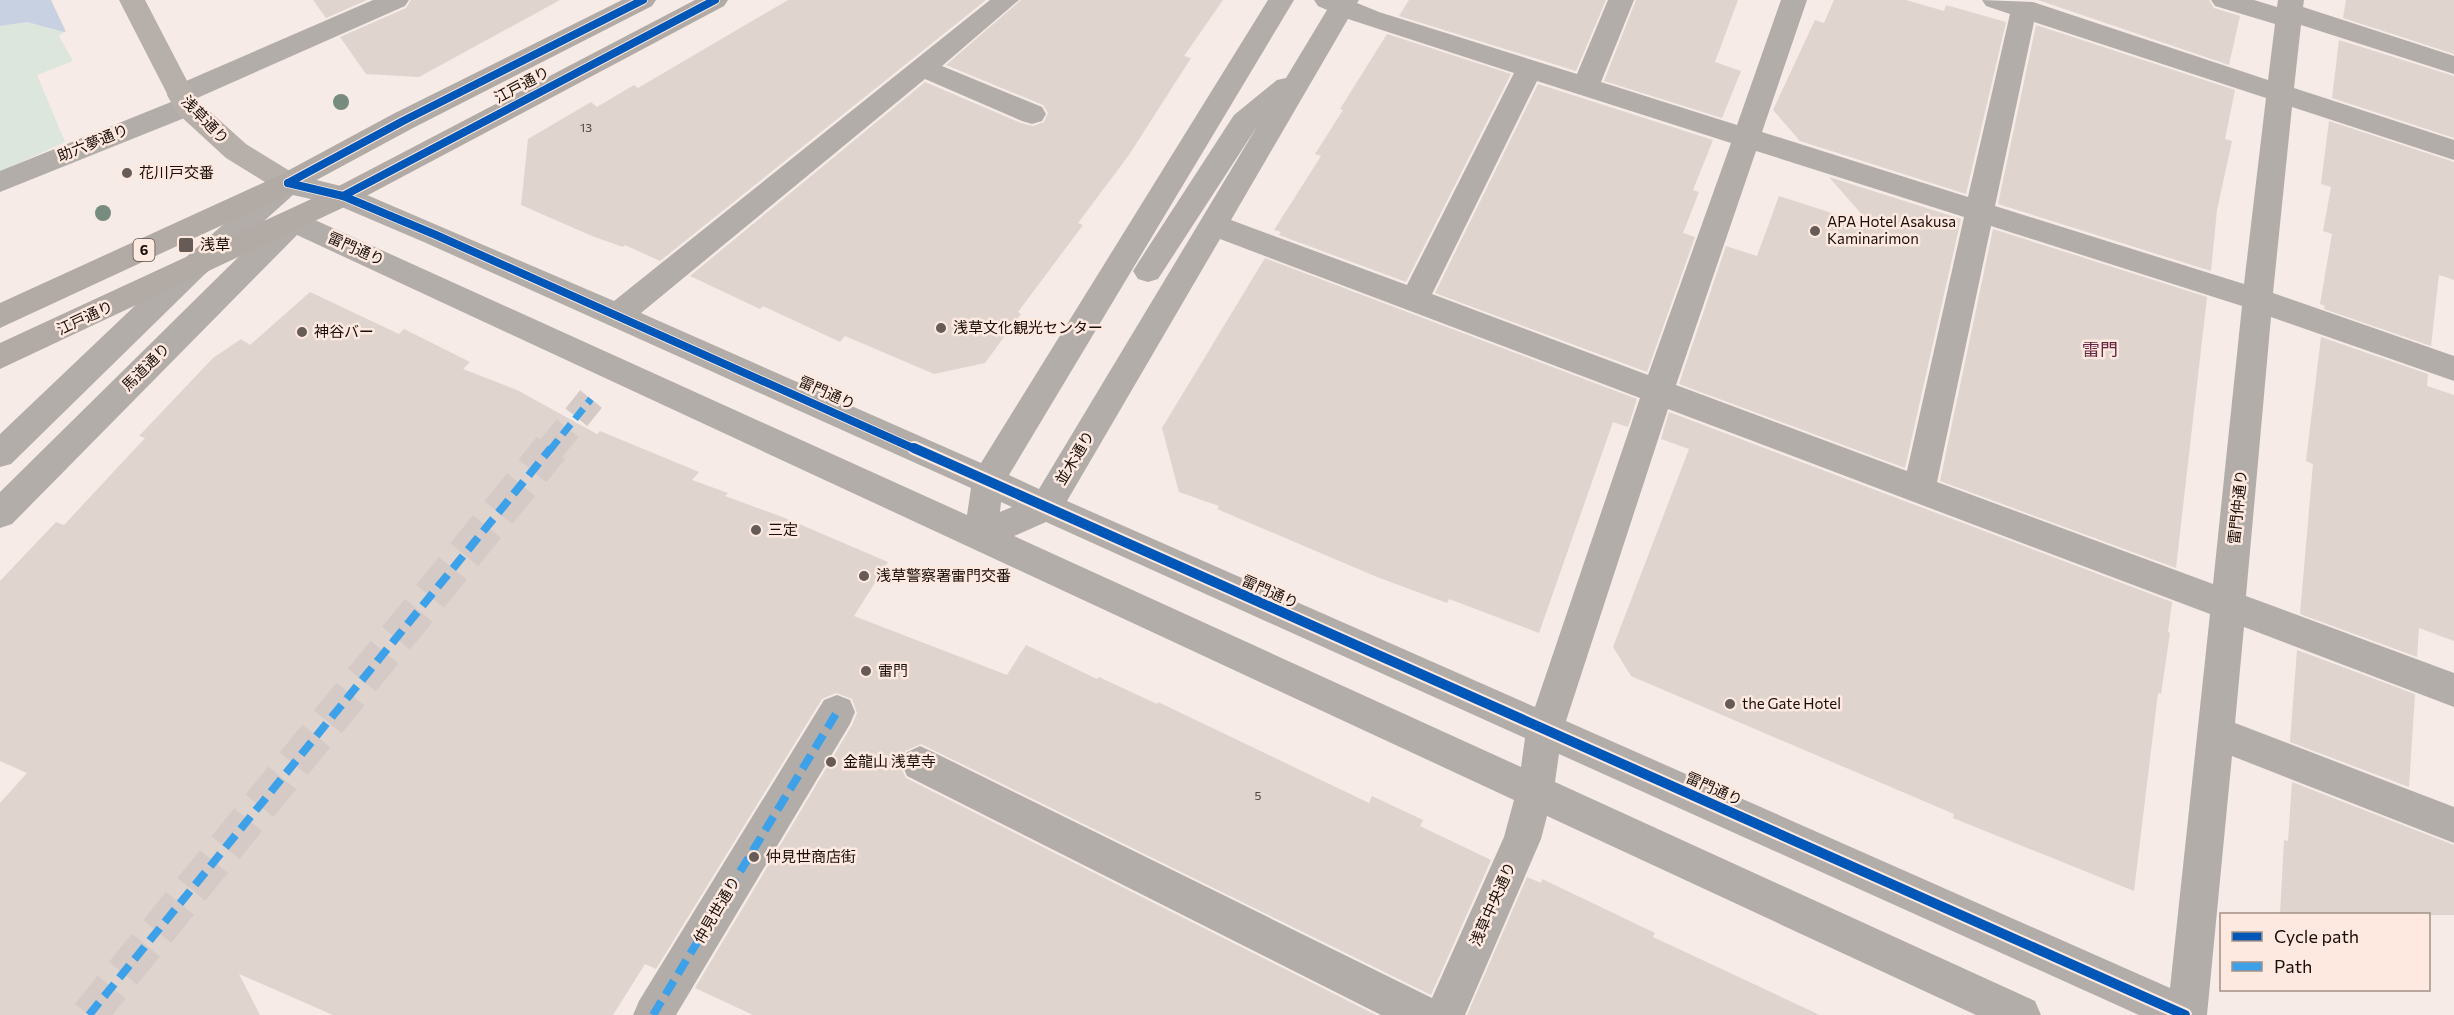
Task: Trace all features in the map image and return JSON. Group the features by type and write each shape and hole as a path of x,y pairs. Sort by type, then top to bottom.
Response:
{"highway":[{"name":"江戸通り","path":"0,316 288,183 403,121 643,0"},
{"name":"江戸通り","path":"0,357 293,221 715,0"}],"main road":[{"name":"浅草通り","path":"132,0 184,101 236,151 288,183"}],"street":[{"name":"助六夢通り","path":"0,182 184,101 396,0"},
{"path":"618,315 1006,0"},
{"path":"980,536 988,481 1281,0"},
{"path":"1586,86 1621,0"},
{"name":"浅草中央通り","path":"1444,1015 1522,839 1535,791 1545,730 1658,392 1794,0"},
{"path":"1995,0 2454,150"},
{"path":"2224,0 2290,10 2454,65"},
{"path":"1338,2 1530,68 2258,300 2454,369"},
{"name":"並木通り","path":"1046,507 1303,73 1338,2"},
{"path":"1919,489 1982,211 2024,8"},
{"name":"雷門仲通り","path":"2186,1015 2218,733 2228,605 2258,300 2290,10"},
{"path":"923,68 1032,114"},
{"path":"1414,300 1530,68"},
{"path":"1148,271 1244,122 1303,73"},
{"name":"雷門通り","path":"288,183 343,196 618,315 2186,1015"},
{"path":"288,183 293,221"},
{"path":"0,454 194,267 288,183"},
{"name":"雷門通り","path":"293,221 2021,1015"},
{"name":"馬道通り","path":"0,514 293,221"},
{"path":"1214,225 2454,690"},
{"path":"980,536 1046,507"},
{"name":"仲見世通り","path":"653,1015 837,712"},
{"path":"2218,733 2454,825"},
{"path":"920,764 1424,1015"}],"shaded area":[{"path":"27,22 64,32 59,36 73,61 37,75 65,142 0,172 0,26"}],"water":[{"path":"0,0 143,0 64,32 27,22 0,26"}],"pier":[{"path":"51,0 146,0 67,34"}],"building":[{"path":"313,0 367,0 326,18"},
{"path":"411,0 560,0 419,77 366,74 340,37 406,8"},
{"path":"788,0 986,0 660,261 625,245 623,247 592,236 521,205 528,139 591,102 597,107 634,85 638,88"},
{"path":"1021,0 1223,0 1184,56 1191,58 1129,155 1078,223 1083,225 1018,312 1021,314 985,363 934,374 845,336 840,342 763,306 760,309 690,276 925,82 1021,123 1033,126 1044,122 1048,113 1043,105 946,65"},
{"path":"1409,0 1606,0 1576,71 1399,16"},
{"path":"1636,0 1738,0 1715,62 1741,71 1722,118 1604,81"},
{"path":"1834,0 1906,0 1944,11 1946,5 2006,22 1966,194 1800,141 1773,110 1815,20 1824,23"},
{"path":"2038,0 2209,0 2214,8 2240,16 2229,65"},
{"path":"2346,0 2454,0 2454,54 2343,18"},
{"path":"2036,25 2235,90 2225,139 2232,141 2217,210 2211,271 1998,204"},
{"path":"1387,34 1511,74 1406,282 1279,235 1281,232 1274,230 1321,156 1315,154"},
{"path":"2339,40 2454,76 2454,138 2332,98"},
{"path":"1538,84 1713,140 1693,190 1699,192 1683,233 1695,237 1647,372 1435,293"},
{"path":"2329,121 2454,162 2454,280 2439,275 2431,346 2324,309 2325,306 2320,304 2332,234 2323,231 2331,187 2321,184"},
{"path":"1829,177 1961,219 1905,468 1679,384 1726,246 1757,256 1779,196 1872,226"},
{"path":"1993,229 2207,297 2176,568 1940,481"},
{"path":"1265,258 1637,399 1628,427 1613,422 1539,633 1449,599 1447,603 1377,577 1217,509 1219,506 1179,492 1162,428"},
{"path":"310,292 399,334 404,329 470,362 463,369 517,390 597,434 600,431 699,472 692,480 728,493 725,496 785,518 888,562 854,616 1007,675 1026,645 1097,679 1099,677 1157,704 1158,702 1369,803 1372,796 1423,820 1420,826 1491,860 1431,995 921,744 905,751 900,765 906,778 1376,1015 753,1015 695,988 852,725 857,713 852,699 836,693 822,699 656,969 645,964 613,1015 333,1015 239,974 260,1015 0,1015 0,803 27,773 0,761 0,581 56,522 64,525 145,438 139,436 213,358 241,339 250,345"},
{"path":"2321,337 2428,374 2427,386 2454,395 2454,641 2419,628 2417,657 2300,614 2313,464 2306,461"},
{"path":"1669,412 2172,602 2168,632 2170,633 2161,694 2158,693 2134,891 1953,818 1954,814 1631,676 1613,647 1689,449 1661,439"},
{"path":"2297,650 2415,694 2409,787 2290,742"},
{"path":"2292,782 2454,845 2454,915 2280,913 2284,840 2288,841"},
{"path":"1527,877 1541,883 1542,879 1655,933 1653,937 1820,1015 1467,1015"}],"tunnel":[{"path":"550,450 591,399"},
{"path":"89,1015 551,448"}],"marked path":[{"path":"89,1015 591,399"},
{"path":"653,1015 837,712"}],"cycle path":[{"path":"288,183 403,121 643,0"},
{"path":"343,196 715,0"},
{"path":"288,183 343,196 436,235 2185,1015"}],"place":[{"name":"花川戸交番","path":"127,173"},
{"name":"APA Hotel Asakusa Kaminarimon","path":"1815,231"},
{"name":"浅草","path":"186,245"},
{"name":"浅草文化観光センター","path":"941,328"},
{"name":"神谷バー","path":"302,332"},
{"name":"三定","path":"756,530"},
{"name":"浅草警察署雷門交番","path":"864,576"},
{"name":"雷門","path":"866,671"},
{"name":"the Gate Hotel","path":"1730,704"},
{"name":"金龍山 浅草寺","path":"831,762"},
{"name":"仲見世商店街","path":"754,857"}],"district":[{"name":"雷門","path":"2100,350"}]}
